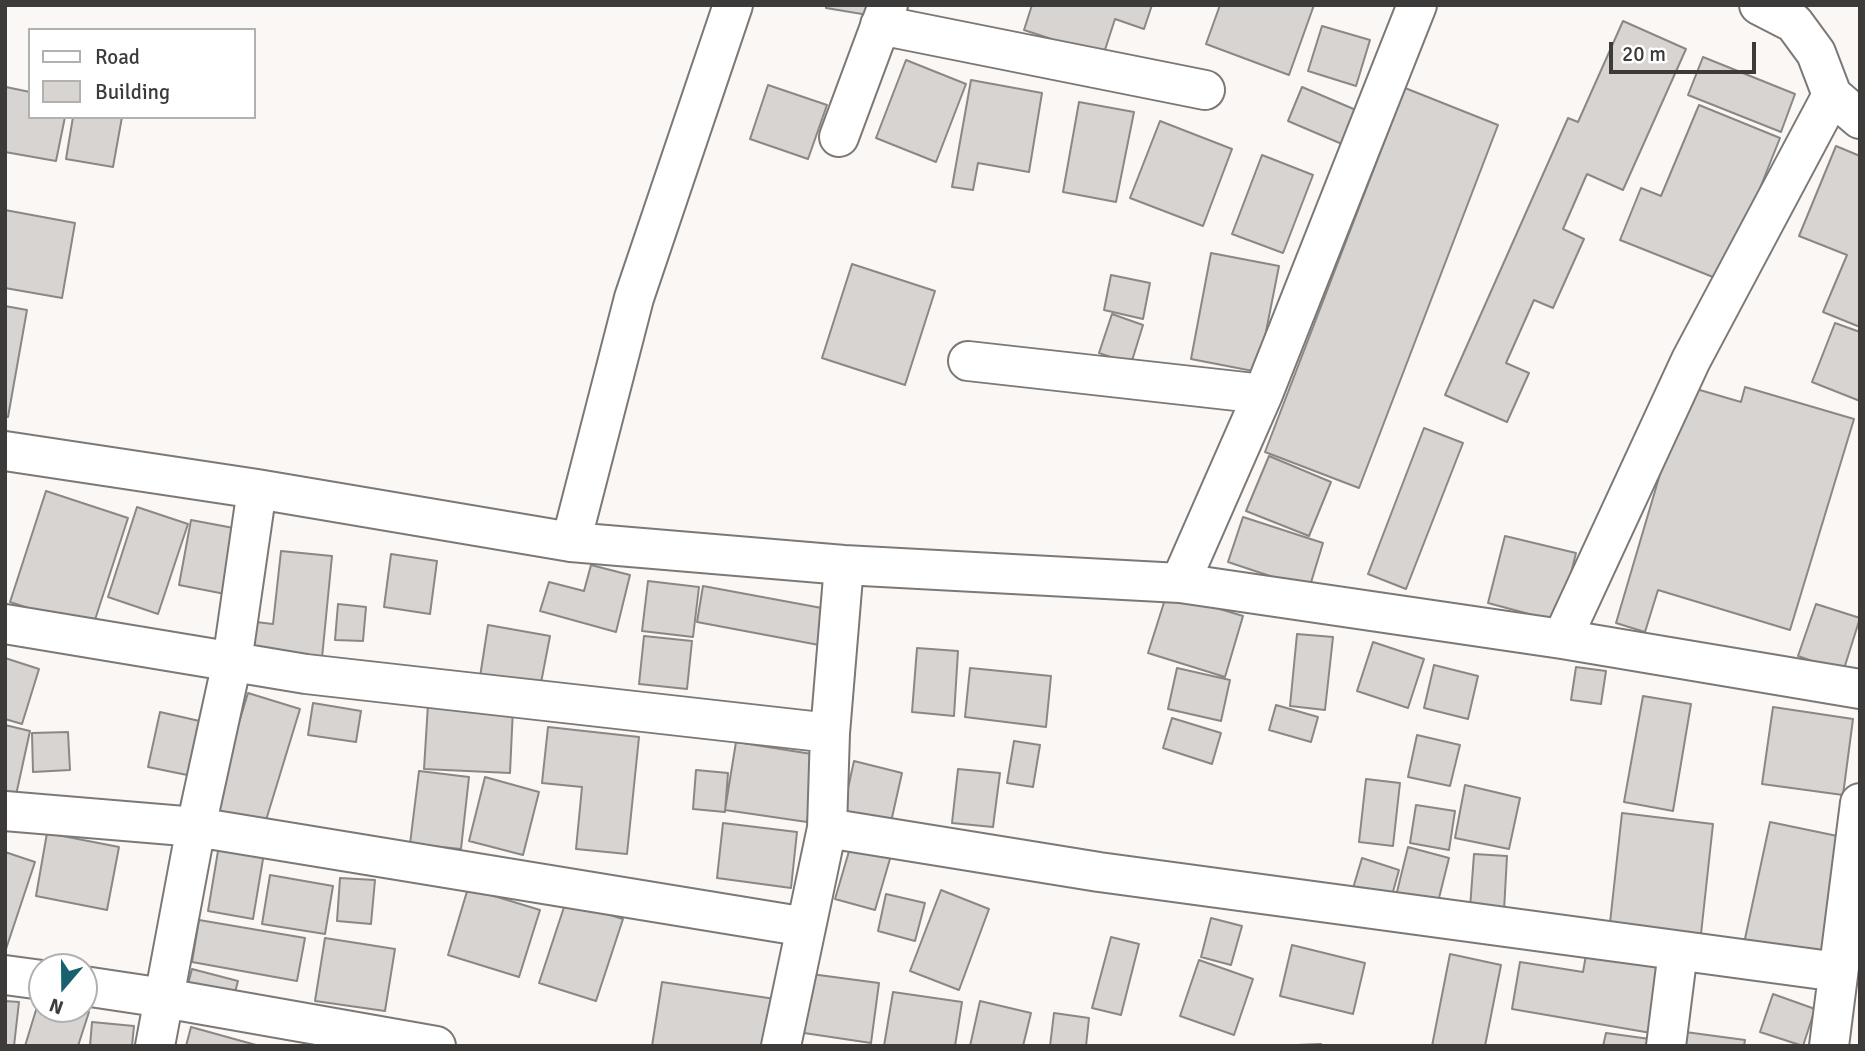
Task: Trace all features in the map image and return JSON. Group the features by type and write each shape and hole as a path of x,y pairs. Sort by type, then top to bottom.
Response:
{"street":[{"path":"571,542 634,298 733,5"},
{"path":"1180,583 1263,394 1417,5"},
{"path":"1562,639 1691,360 1846,107 1816,53 1794,23 1759,5"},
{"path":"839,137 884,15 1205,90"},
{"path":"968,361 1263,394"},
{"path":"5,451 257,489 571,542 844,565 1180,583 1562,639 1860,689"},
{"path":"155,1046 232,662 257,489"},
{"path":"781,1046 827,828 830,733 844,565"},
{"path":"5,624 306,674 830,733"},
{"path":"1829,1046 1860,803"},
{"path":"5,811 197,827 806,927"},
{"path":"827,828 1100,872 1838,972"},
{"path":"1666,1046 1678,951"},
{"path":"5,975 28,978"},
{"path":"98,988 436,1046"}],"building":[{"path":"826,5 876,5 874,16 826,8"},
{"path":"1032,5 1152,5 1144,29 1115,19 1103,56 1024,30"},
{"path":"1220,5 1314,5 1289,75 1206,44"},
{"path":"1623,21 1686,49 1623,190 1587,174 1563,229 1584,239 1553,308 1534,300 1506,363 1529,373 1507,422 1445,395 1568,118 1578,122"},
{"path":"1322,26 1370,40 1356,86 1308,71"},
{"path":"1703,57 1795,94 1781,132 1688,95"},
{"path":"906,60 966,84 936,162 876,138"},
{"path":"971,80 1042,93 1029,172 978,163 973,190 952,187"},
{"path":"768,85 827,105 808,159 750,139"},
{"path":"6,87 28,92 28,119 65,119 56,161 5,152"},
{"path":"1302,87 1370,116 1356,150 1288,121"},
{"path":"1405,88 1498,125 1359,488 1265,452"},
{"path":"1079,102 1134,112 1116,202 1063,192"},
{"path":"1699,105 1780,138 1723,281 1620,240 1641,188 1661,196"},
{"path":"73,119 122,119 113,167 66,159"},
{"path":"1160,121 1232,149 1203,226 1130,198"},
{"path":"1836,146 1860,156 1860,327 1823,312 1847,255 1799,236"},
{"path":"1262,155 1313,175 1283,253 1232,234"},
{"path":"5,210 75,223 62,298 5,288"},
{"path":"1211,253 1279,266 1258,372 1191,359"},
{"path":"852,264 935,291 905,385 822,358"},
{"path":"1111,275 1150,283 1143,319 1104,310"},
{"path":"5,306 27,310 8,417 5,417"},
{"path":"1112,314 1143,325 1131,364 1099,353"},
{"path":"1835,323 1860,332 1860,401 1812,382"},
{"path":"1686,386 1741,402 1745,387 1854,419 1790,630 1658,590 1645,632 1616,623"},
{"path":"1424,428 1463,443 1406,589 1368,574"},
{"path":"1269,456 1331,482 1309,536 1246,511"},
{"path":"46,491 128,518 92,629 10,602"},
{"path":"137,507 188,524 158,614 108,597"},
{"path":"1243,517 1323,543 1309,589 1228,562"},
{"path":"191,520 239,529 225,594 179,585"},
{"path":"1505,536 1576,553 1559,622 1488,603"},
{"path":"281,551 332,556 321,668 253,660 256,622 273,624"},
{"path":"391,554 437,561 430,614 384,607"},
{"path":"591,565 630,575 616,632 540,611 549,582 584,591"},
{"path":"648,581 699,587 693,637 642,631"},
{"path":"703,586 827,609 819,645 697,622"},
{"path":"1167,593 1243,616 1225,677 1148,653"},
{"path":"338,604 366,607 363,641 335,640"},
{"path":"1816,604 1860,618 1843,672 1798,656"},
{"path":"488,625 550,636 540,688 480,677"},
{"path":"1297,634 1333,637 1325,710 1290,706"},
{"path":"644,636 692,641 687,689 639,684"},
{"path":"1373,642 1424,659 1408,708 1357,691"},
{"path":"917,648 958,651 954,716 912,712"},
{"path":"5,658 39,669 22,724 5,719"},
{"path":"1434,665 1478,676 1468,719 1424,708"},
{"path":"1576,667 1606,671 1601,704 1571,700"},
{"path":"970,668 1051,676 1046,727 965,717"},
{"path":"1177,668 1230,680 1221,721 1168,709"},
{"path":"248,693 300,709 263,830 211,814"},
{"path":"1643,696 1691,704 1673,811 1624,802"},
{"path":"313,703 361,711 356,742 308,735"},
{"path":"428,704 513,708 510,773 424,769"},
{"path":"1276,705 1318,717 1311,742 1269,730"},
{"path":"1773,707 1853,719 1843,795 1762,784"},
{"path":"160,712 204,722 192,776 148,767"},
{"path":"1172,718 1221,733 1212,764 1163,748"},
{"path":"5,725 30,731 16,795 5,793"},
{"path":"548,727 639,737 627,854 576,849 582,787 542,783"},
{"path":"68,732 70,770 33,772 32,733"},
{"path":"1417,735 1460,745 1450,786 1408,777"},
{"path":"1014,741 1040,745 1033,787 1007,783"},
{"path":"736,742 818,755 807,822 725,810"},
{"path":"854,761 902,773 889,831 841,820"},
{"path":"958,769 1000,773 993,827 952,823"},
{"path":"696,770 728,773 725,812 693,809"},
{"path":"419,771 469,777 461,849 410,844"},
{"path":"485,777 539,792 523,855 469,841"},
{"path":"1366,779 1400,783 1393,846 1359,842"},
{"path":"1465,785 1520,798 1509,849 1455,838"},
{"path":"1416,805 1455,811 1449,850 1410,843"},
{"path":"1622,813 1713,824 1700,943 1609,932"},
{"path":"1770,822 1847,838 1819,965 1743,948"},
{"path":"723,823 797,832 791,888 717,878"},
{"path":"47,833 119,847 107,910 36,896"},
{"path":"852,841 892,852 875,910 835,899"},
{"path":"219,845 264,853 253,919 208,911"},
{"path":"1408,847 1449,858 1436,910 1395,900"},
{"path":"5,852 35,862 5,952"},
{"path":"1474,854 1507,856 1504,911 1470,908"},
{"path":"1362,858 1399,870 1389,906 1351,895"},
{"path":"270,875 333,886 325,934 262,924"},
{"path":"340,878 375,880 371,924 337,921"},
{"path":"468,888 540,910 519,977 448,955"},
{"path":"941,890 989,909 959,990 910,971"},
{"path":"886,894 925,903 915,941 878,931"},
{"path":"566,901 623,919 596,1001 539,983"},
{"path":"1211,918 1242,926 1231,965 1201,957"},
{"path":"199,920 305,938 297,981 192,962"},
{"path":"1111,937 1139,944 1121,1015 1092,1008"},
{"path":"325,938 395,949 385,1011 315,1001"},
{"path":"1292,945 1365,963 1353,1014 1280,996"},
{"path":"1450,954 1501,965 1485,1046 1432,1046"},
{"path":"1586,955 1662,968 1651,1033 1512,1009 1520,962 1583,972"},
{"path":"1199,960 1253,979 1234,1035 1180,1016"},
{"path":"192,969 238,981 231,1007 185,995"},
{"path":"811,974 879,983 871,1043 804,1033"},
{"path":"662,982 775,999 768,1046 652,1046"},
{"path":"893,992 962,1002 955,1046 884,1046"},
{"path":"1773,994 1815,1009 1803,1046 1760,1032"},
{"path":"5,1001 19,1002 14,1046 5,1046"},
{"path":"980,1001 1031,1013 1023,1046 970,1046"},
{"path":"1054,1013 1089,1018 1086,1046 1050,1046"},
{"path":"32,1023 85,1023 78,1046 25,1046"},
{"path":"92,1023 134,1026 132,1046 90,1046"},
{"path":"191,1027 256,1045 256,1046 186,1046"},
{"path":"1678,1031 1745,1040 1744,1046 1676,1046"},
{"path":"1606,1033 1650,1039 1649,1046 1603,1046"},
{"path":"1321,1044 1321,1046 1273,1046"}]}
